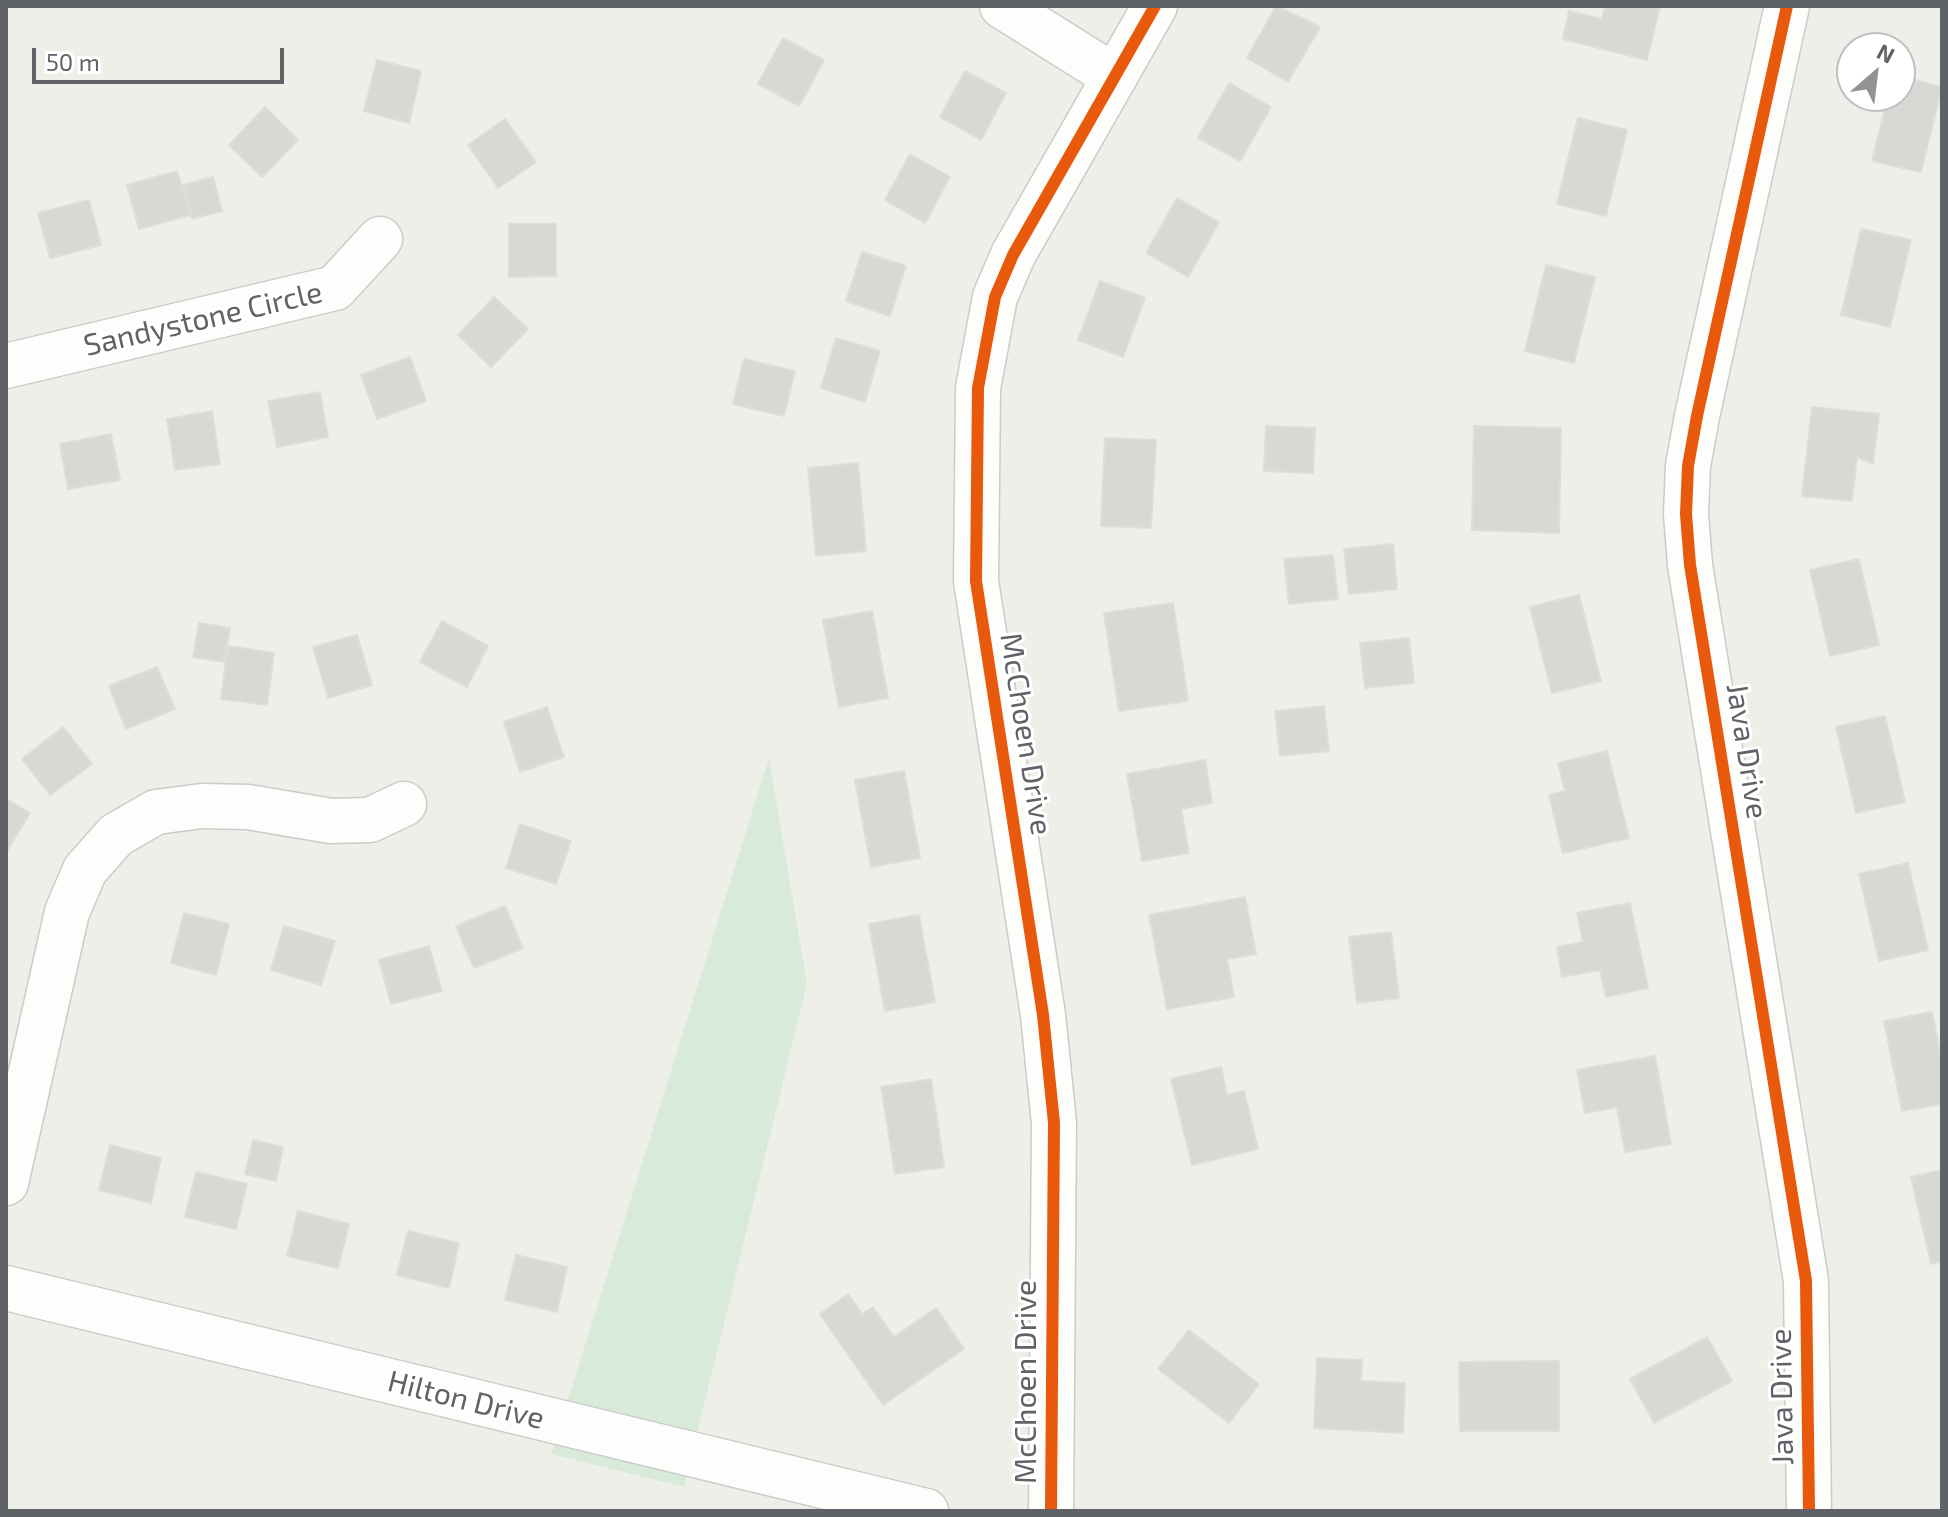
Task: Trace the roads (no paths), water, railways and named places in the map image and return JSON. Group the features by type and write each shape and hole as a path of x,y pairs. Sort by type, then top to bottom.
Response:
{"street":[{"path":"1002,6 1115,77"},
{"name":"McChoen Drive","path":"1051,1511 1054,1123 1043,1015 976,581 978,388 991,312 1013,255 1155,6"},
{"name":"Java Drive","path":"1787,6 1697,416 1688,466 1686,514 1690,565 1806,1281 1809,1511"},
{"name":"Sandystone Circle","path":"6,366 335,288 380,239"},
{"path":"6,1183 67,912 85,870 116,835 156,812 202,806 248,807 331,821 370,820 404,804"},
{"name":"Hilton Drive","path":"6,1288 926,1511"}]}
